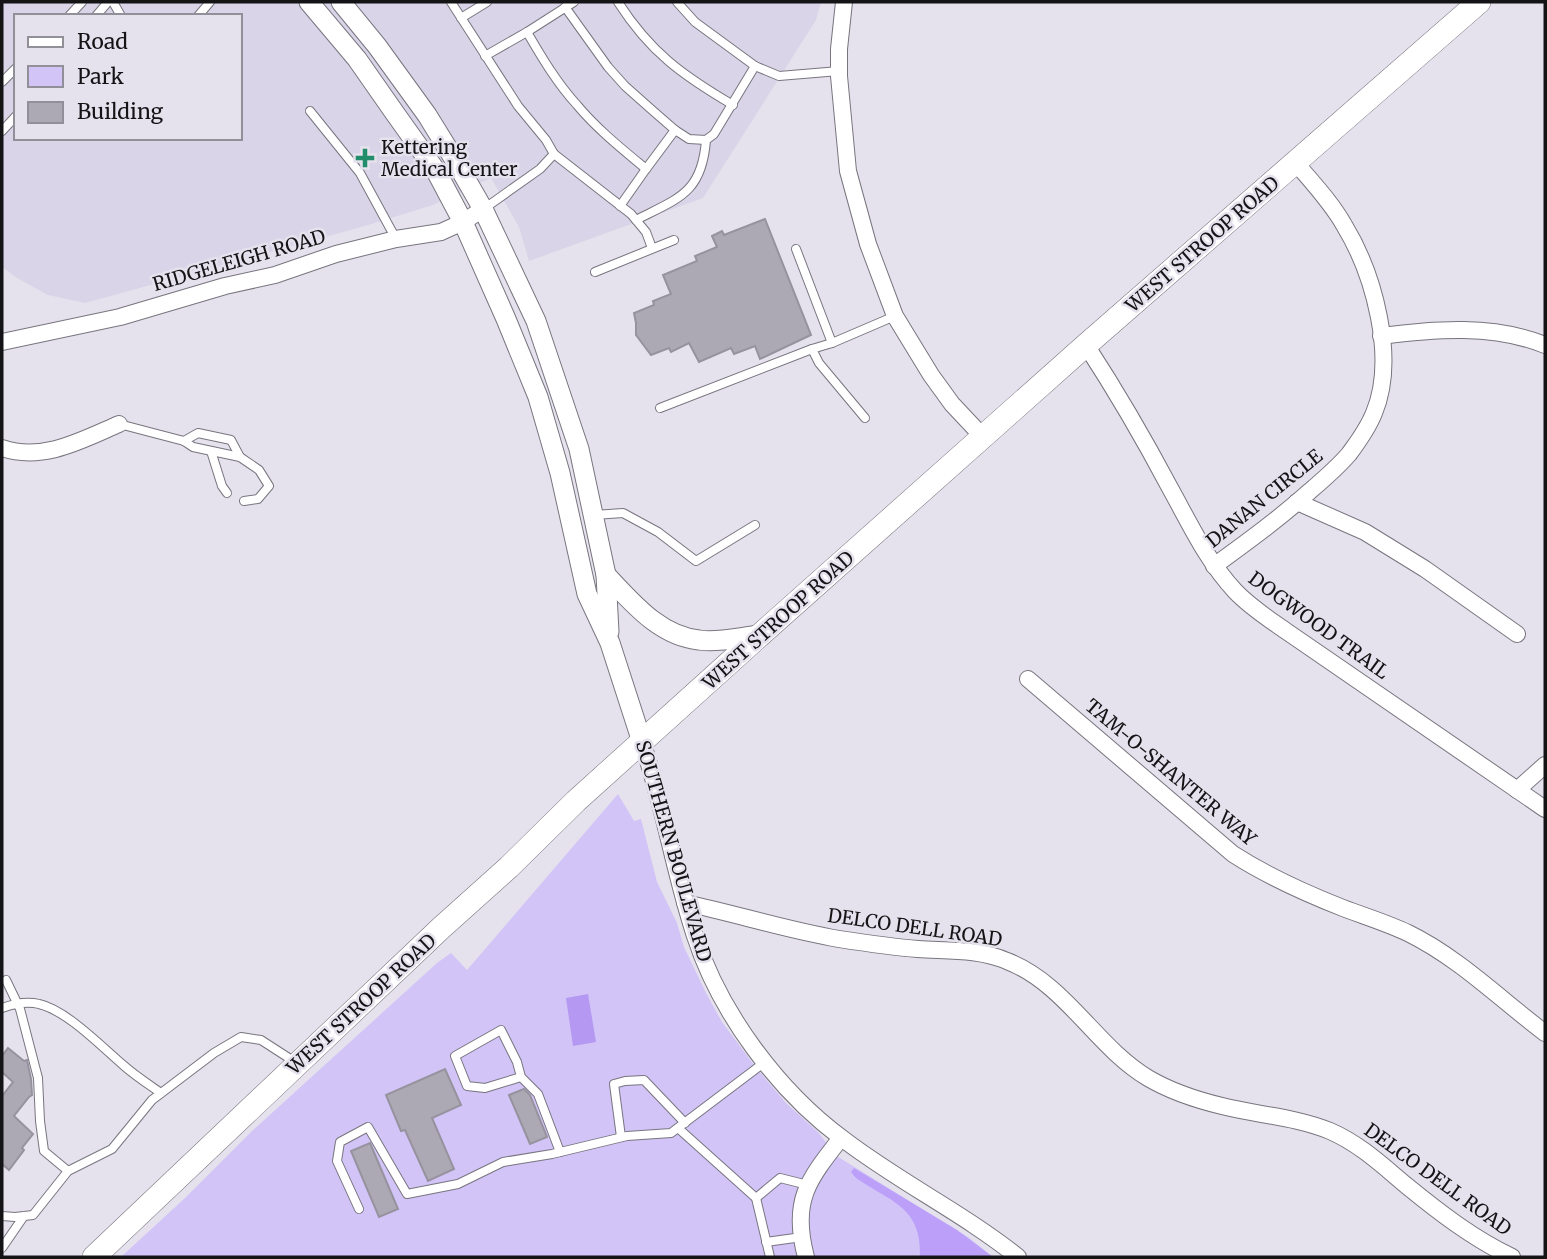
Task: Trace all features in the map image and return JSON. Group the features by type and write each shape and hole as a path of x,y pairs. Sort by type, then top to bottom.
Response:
{"main road":[{"name":"WEST STROOP ROAD","path":"94,1257 576,801 1086,345 1479,2"}],"street":[{"name":"SOUTHERN BOULEVARD","path":"309,2 357,59 436,171 463,222 506,319 538,397 561,473 587,594 610,643 653,774 685,903 702,956 722,998 765,1062 813,1114 882,1167 985,1232 1018,1257"},
{"name":"SOUTHERN BOULEVARD","path":"341,2 426,115 483,209 536,321 579,449 606,575 610,643"},
{"path":"844,2 839,71 848,172 868,244 895,316 952,404 983,437"},
{"name":"DANAN CIRCLE","path":"1214,566 1279,519 1349,454 1374,414 1381,383 1381,336 1370,283 1360,254 1328,200 1295,162"},
{"name":"RIDGELEIGH ROAD","path":"2,342 120,317 225,286 275,275 336,254 396,239 441,232 483,209"},
{"path":"1381,336 1438,330 1481,331 1512,334 1545,345"},
{"name":"DOGWOOD TRAIL","path":"1086,345 1111,383 1198,541 1214,566 1250,605 1545,809"},
{"path":"2,448 23,453 52,451 119,424"},
{"path":"1297,502 1365,532 1425,569 1517,634"},
{"path":"606,575 634,606 678,635 700,641 760,635"},
{"name":"TAM-O-SHANTER WAY","path":"1028,679 1233,853 1283,882 1397,928 1431,946 1455,961 1545,1033"},
{"path":"1517,790 1545,765"},
{"name":"DELCO DELL ROAD","path":"685,903 840,939 917,949 962,951 1006,960 1042,980 1059,994 1105,1045 1148,1078 1222,1107 1312,1125 1349,1140 1469,1233 1512,1257"},
{"path":"806,1257 800,1223 802,1205 815,1171 841,1138"}],"lane":[{"path":"451,2 518,106 554,154 631,214 646,232 652,248"},
{"path":"461,18 487,2"},
{"path":"485,55 527,33 574,2"},
{"path":"618,2 642,36 666,61 692,81 733,105"},
{"path":"677,2 695,22 755,66 779,76 839,71"},
{"path":"565,7 625,86 689,139 706,140 714,135 755,66"},
{"path":"527,33 576,105 616,145 646,169"},
{"path":"310,111 360,173 396,239"},
{"path":"2,131 14,118"},
{"path":"620,206 675,130"},
{"path":"636,220 680,198 695,183 705,159 706,140"},
{"path":"483,209 540,169 554,154"},
{"path":"595,272 674,240"},
{"path":"796,249 832,343"},
{"path":"660,408 832,343 895,316"},
{"path":"811,349 819,363 865,418"},
{"path":"119,424 184,440 193,447 240,457 259,470 268,486 258,499 244,501"},
{"path":"184,440 198,433 231,440 240,457"},
{"path":"211,451 222,486 227,493"},
{"path":"594,516 623,513 658,531 696,561 755,525"},
{"path":"6,980 17,1003 38,1078 44,1151 68,1171"},
{"path":"2,1008 17,1003 37,1003 54,1010 161,1093"},
{"path":"521,1077 485,1088 467,1086 455,1056 501,1030 517,1062 521,1077 538,1094 560,1152"},
{"path":"2,1216 33,1215 68,1171 112,1149 152,1100 214,1053 241,1037 261,1040 298,1063"},
{"path":"359,1209 337,1161 338,1151 340,1142 368,1127 407,1194 458,1184 503,1162 621,1138 671,1133 765,1062"},
{"path":"621,1138 614,1084 625,1080 644,1080 682,1125 755,1198 770,1257"},
{"path":"755,1198 780,1178 808,1185"},
{"path":"2,1248 24,1216"},
{"path":"766,1242 802,1237"}],"shaded area":[{"name":"Kettering Medical Center","path":"2,2 821,2 816,20 703,198 529,261 519,227 491,178 433,205 365,226 85,303 48,295 2,267"},
{"path":"588,994 596,1042 573,1046 566,998"},
{"path":"854,1168 957,1230 993,1257 920,1257 916,1227 910,1216 892,1200 856,1178 851,1172"}],"green space":[{"path":"618,794 634,821 641,819 657,882 706,993 722,1022 757,1069 787,1104 819,1133 835,1155 968,1237 993,1257 121,1257 252,1131 437,963 451,953 467,970"}],"building":[{"path":"765,219 811,335 760,359 755,346 734,354 731,348 699,362 689,343 671,352 669,348 651,355 636,335 634,313 671,294 663,275 697,261 695,256 717,247 712,236 722,231 724,235"},
{"path":"8,1048 24,1061 27,1060 32,1095 14,1116 33,1134 9,1170 2,1164 2,1096 13,1082 2,1072 2,1056"},
{"path":"445,1069 461,1105 432,1118 454,1169 428,1181 405,1130 401,1131 386,1095"},
{"path":"524,1089 530,1095 547,1137 530,1144 509,1095"},
{"path":"370,1143 398,1209 379,1217 351,1151"}],"place":[{"name":"Kettering Medical Center","path":"365,158"}]}
